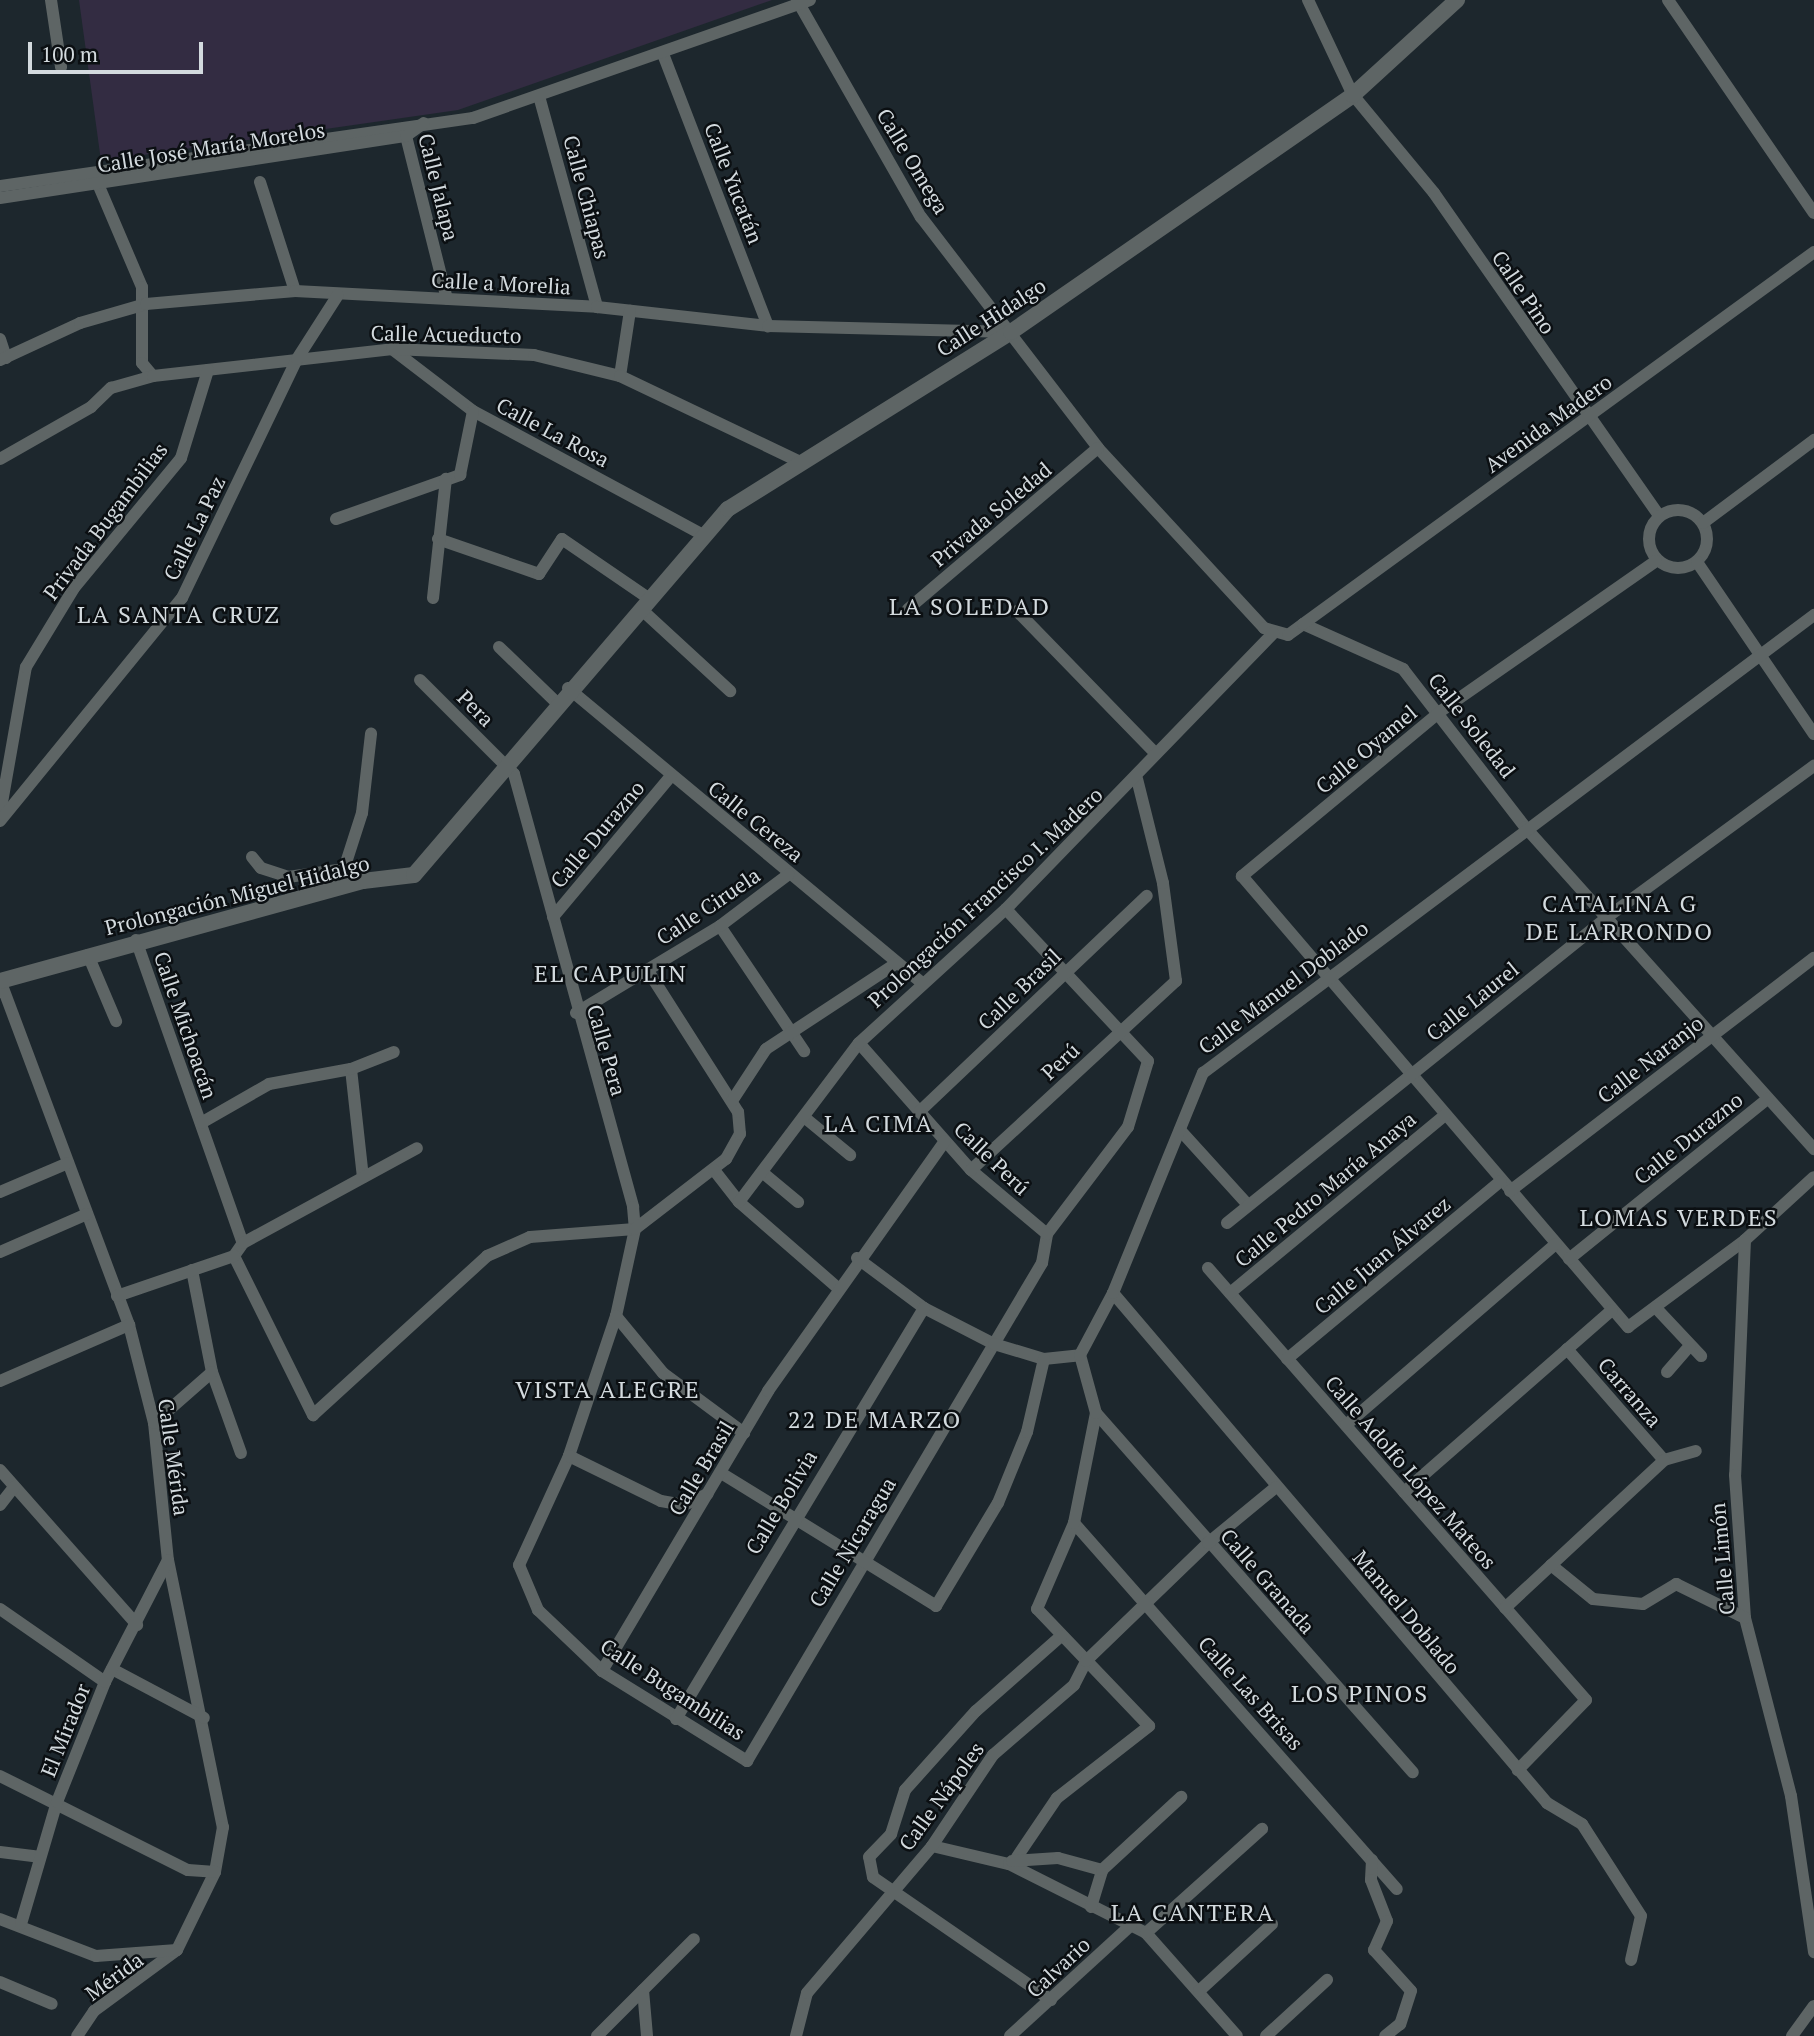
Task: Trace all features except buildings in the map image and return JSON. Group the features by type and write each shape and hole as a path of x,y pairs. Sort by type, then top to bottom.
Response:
{"street":[{"path":"51,0 61,67"},
{"name":"Calle Pino","path":"1308,0 1353,94 1434,193 1587,418 1659,515"},
{"name":"Calle Hidalgo","path":"568,688 646,605 728,509 1011,331 1353,94 1457,0"},
{"path":"1668,0 1814,213"},
{"name":"Calle José María Morelos","path":"0,198 98,184 404,130 425,123 473,118 663,54 802,1"},
{"name":"Calle Omega","path":"802,1 921,217 1011,331"},
{"name":"Calle Yucatán","path":"663,54 768,326"},
{"name":"Calle Chiapas","path":"539,96 597,307"},
{"name":"Calle José María Morelos","path":"0,186 404,130"},
{"name":"Calle Jalapa","path":"404,130 447,299"},
{"path":"260,182 295,290"},
{"path":"98,184 146,304 142,363 152,376"},
{"name":"Avenida Madero","path":"1303,624 1814,252"},
{"name":"Calle a Morelia","path":"3,359 80,323 146,304 295,290 338,295 597,307 768,326 1011,331"},
{"name":"Calle La Paz","path":"0,821 182,598 297,359 338,295"},
{"path":"620,376 630,311"},
{"path":"1011,331 1098,448 1273,634 1287,635 1303,624"},
{"path":"0,339 3,359"},
{"name":"Calle Acueducto","path":"0,459 91,407 111,388 152,376 392,349 534,355 620,376 802,463"},
{"name":"Calle La Rosa","path":"392,349 473,411 705,536"},
{"name":"Privada Bugambilias","path":"0,814 26,667 74,588 181,458 208,370"},
{"path":"336,519 460,475 473,411"},
{"path":"1703,523 1814,440"},
{"name":"Privada Soledad","path":"908,609 1098,448"},
{"path":"433,598 446,480"},
{"path":"1683,509 1703,523 1707,544 1697,562 1676,569 1656,561 1647,537 1659,515 1683,509"},
{"path":"438,539 539,574 562,539 646,605 730,691"},
{"name":"Calle Oyamel","path":"1328,978 1242,876 1441,711 1656,561"},
{"path":"1697,562 1814,734"},
{"path":"1017,611 1156,754"},
{"name":"Calle Manuel Doblado","path":"1077,1355 1113,1293 1203,1073 1525,827 1814,615"},
{"name":"Calle Soledad","path":"1303,624 1403,669 1441,711 1525,827 1814,1149"},
{"name":"Prolongación Francisco I. Madero","path":"739,1202 859,1043 1006,909 1137,779 1156,754 1273,634"},
{"path":"499,647 556,702"},
{"name":"Pera","path":"420,680 504,764"},
{"name":"Prolongación Miguel Hidalgo","path":"0,980 136,940 363,881 414,875 568,688"},
{"name":"Calle Cereza","path":"568,688 922,983"},
{"path":"344,869 362,813 371,734"},
{"name":"Calle Pera","path":"504,764 514,774 635,1229"},
{"name":"Calle Laurel","path":"1227,1223 1606,918 1814,766"},
{"name":"Calle Durazno","path":"552,917 671,776"},
{"name":"Perú","path":"971,1170 1176,981 1163,883 1137,779"},
{"path":"252,857 261,868 288,877 344,869 363,881"},
{"name":"Calle Ciruela","path":"576,1013 720,926 789,874"},
{"name":"Calle Brasil","path":"919,1112 1147,896"},
{"path":"1006,909 1148,1061 1128,1127 1047,1234"},
{"path":"720,926 804,1051"},
{"name":"Calle Michoacán","path":"136,940 243,1244"},
{"path":"88,956 116,1021"},
{"name":"Calle Naranjo","path":"1506,1186 1814,958"},
{"path":"732,1101 766,1049 790,1030 897,963"},
{"path":"234,1256 313,1415 487,1256 530,1237 635,1229 649,1221 714,1170 740,1134 732,1101 647,969"},
{"path":"1328,978 1628,1327 1745,1240 1814,1177"},
{"name":"Calle Mérida","path":"0,980 129,1325 153,1423 168,1560 204,1718 223,1826 215,1872 177,1950"},
{"name":"Calle Perú","path":"859,1043 971,1170 1047,1234"},
{"name":"Calle Michoacán","path":"201,1123 268,1084 351,1069 394,1052"},
{"path":"351,1069 363,1178"},
{"name":"Calle Durazno","path":"1569,1259 1767,1099"},
{"name":"Calle Pedro María Anaya","path":"1230,1293 1445,1115"},
{"path":"804,1117 850,1155"},
{"path":"1180,1130 1248,1205"},
{"name":"Calle Brasil","path":"602,1671 744,1433 857,1258 945,1141"},
{"path":"117,1296 234,1256 243,1244 417,1148"},
{"path":"0,1192 68,1163"},
{"path":"714,1170 739,1202 838,1288"},
{"path":"762,1172 798,1202"},
{"name":"Calle Juan Álvarez","path":"1287,1359 1506,1186"},
{"path":"0,1252 87,1214"},
{"name":"Calle Bugambilias","path":"635,1229 615,1316 569,1456 519,1565 538,1610 602,1671 747,1761"},
{"name":"Calle Nicaragua","path":"747,1761 862,1561 1042,1263 1047,1234"},
{"name":"Calle Limón","path":"1745,1240 1735,1475 1745,1618 1791,1796 1814,1952"},
{"path":"1346,1425 1556,1244"},
{"path":"857,1258 924,1308 994,1345 1047,1358 1077,1355 1096,1413 1074,1523 1037,1609 1149,1726 1057,1798 1013,1861"},
{"name":"Calle Adolfo López Mateos","path":"1208,1268 1586,1700 1518,1770"},
{"path":"192,1270 212,1372 241,1453"},
{"name":"Manuel Doblado","path":"1113,1293 1547,1803 1582,1824 1641,1916 1631,1960"},
{"name":"Calle Bolivia","path":"676,1719 792,1519 924,1308"},
{"path":"1656,1308 1700,1356"},
{"path":"1404,1492 1612,1310"},
{"path":"615,1316 663,1373 744,1433"},
{"path":"0,1381 129,1325"},
{"path":"1667,1372 1690,1346"},
{"name":"Carranza","path":"1567,1349 1664,1460"},
{"path":"721,1473 936,1606 998,1503 1027,1432 1047,1358"},
{"path":"153,1423 212,1372"},
{"name":"Calle Granada","path":"1096,1413 1413,1772"},
{"path":"1505,1608 1664,1460 1696,1451"},
{"path":"569,1456 661,1501 684,1505 708,1494"},
{"path":"0,1470 137,1625"},
{"path":"0,1505 13,1487"},
{"path":"1208,1542 1276,1487"},
{"name":"Calle Las Brisas","path":"1074,1523 1397,1889"},
{"name":"Calle Nápoles","path":"796,2036 807,1993 932,1846 993,1755 1074,1685 1086,1661 1149,1607 1208,1542"},
{"name":"El Mirador","path":"21,1924 57,1802 105,1682 137,1625 168,1560"},
{"path":"1551,1565 1593,1600 1643,1604 1676,1584 1745,1618"},
{"path":"0,1609 105,1682"},
{"path":"1051,2000 873,1877 869,1857 891,1834 905,1790 976,1711 1061,1636"},
{"path":"111,1669 204,1718"},
{"path":"0,1776 57,1802 188,1870 215,1872"},
{"path":"1091,1907 1101,1870 1181,1797"},
{"path":"1146,1933 1262,1829"},
{"path":"932,1846 1013,1861 1058,1858 1101,1870"},
{"path":"0,1852 39,1857"},
{"path":"1372,1860 1371,1881 1387,1921 1374,1950 1411,1991 1400,2024 1385,2036"},
{"path":"1013,1861 1091,1907 1146,1933 1237,2036"},
{"path":"0,1919 21,1924 96,1956 177,1950"},
{"path":"1199,1991 1272,1924"},
{"name":"Calvario","path":"1010,2036 1131,1925"},
{"path":"597,2036 694,1939"},
{"name":"Mérida","path":"77,2036 94,2011 177,1950"},
{"path":"1266,2036 1327,1979"},
{"path":"0,1982 52,2004"},
{"path":"643,1990 647,2036"},
{"path":"1792,2036 1814,2006"}],"shaded area":[{"path":"79,0 772,0 458,110 101,161"}],"district":[{"name":"LA SOLEDAD","path":"970,607"},
{"name":"LA SANTA CRUZ","path":"179,615"},
{"name":"CATALINA G DE LARRONDO","path":"1620,918"},
{"name":"EL CAPULIN","path":"611,974"},
{"name":"LA CIMA","path":"879,1124"},
{"name":"LOMAS VERDES","path":"1679,1218"},
{"name":"VISTA ALEGRE","path":"608,1390"},
{"name":"22 DE MARZO","path":"875,1420"},
{"name":"LOS PINOS","path":"1360,1694"},
{"name":"LA CANTERA","path":"1193,1913"}]}
